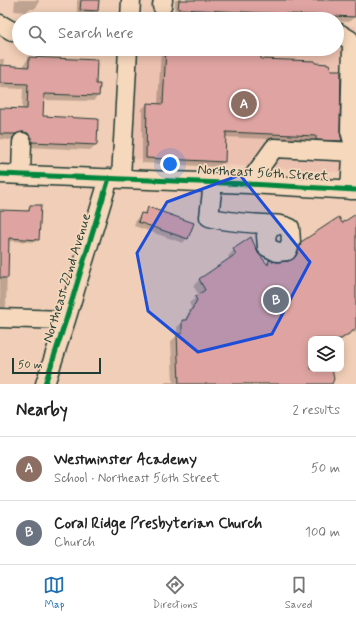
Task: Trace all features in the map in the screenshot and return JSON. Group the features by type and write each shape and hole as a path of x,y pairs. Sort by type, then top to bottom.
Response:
{"street":[{"path":"130,12 131,0"},
{"path":"0,24 12,31"},
{"path":"344,36 350,40 352,46 350,131 354,152 353,190"},
{"name":"Northeast 22nd Avenue","path":"45,384 115,178 127,56"},
{"path":"21,175 22,142"},
{"path":"248,184 274,148 354,152"},
{"name":"Northeast 56th Street","path":"0,174 248,184 353,190"},
{"path":"213,183 209,217 224,221 271,225"},
{"path":"0,318 66,320"}],"highlighted area":[{"path":"240,175 310,262 272,334 198,352 148,311 137,253 167,202"}],"shaded area":[{"path":"344,25 356,26 356,173 130,159 135,56 344,56"}],"building":[{"path":"81,0 99,0 98,11 80,10"},
{"path":"179,0 355,0 355,17 344,17 344,12 244,12 178,9"},
{"path":"166,56 261,56 261,59 315,61 315,63 329,64 331,70 341,70 340,131 342,141 316,140 316,136 226,132 225,162 146,158 147,103 163,104"},
{"path":"29,57 97,60 96,84 100,84 99,96 44,94 43,116 98,119 97,145 32,142 28,133 23,132 15,134 0,134 0,108 27,109 28,84 0,83 0,65 29,67"},
{"path":"30,205 41,205 39,240 9,238 8,278 0,278 0,210 29,211"},
{"path":"148,207 194,223 188,239 138,222 141,213 146,214"},
{"path":"356,214 356,329 344,337 308,336 308,372 333,372 334,379 332,384 179,384 177,334 182,334 182,320 186,320 197,300 195,297 205,290 199,279 236,254 233,249 251,237 258,253 268,265 269,260 278,262 288,261 296,256 301,242 339,217 342,223"}],"cycle path":[{"path":"0,174 356,190"},
{"path":"45,384 109,178"}],"place":[{"name":"Westminster Academy","path":"244,104"},
{"name":"Coral Ridge Presbyterian Church","path":"276,300"}]}
